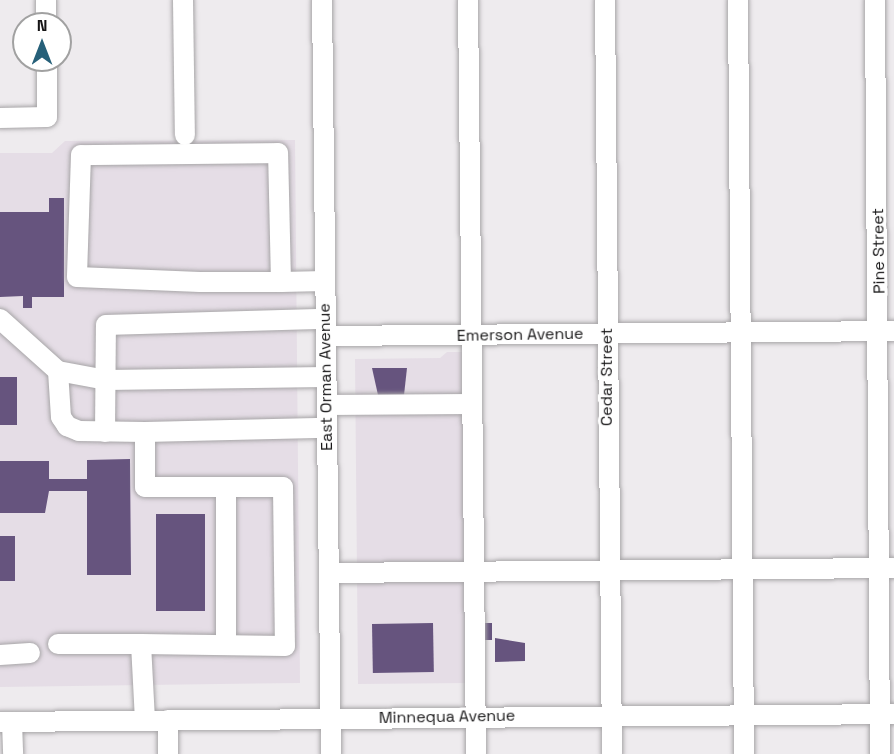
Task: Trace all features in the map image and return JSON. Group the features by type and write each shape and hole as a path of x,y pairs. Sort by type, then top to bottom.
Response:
{"street":[{"path":"183,0 185,135"},
{"name":"East Orman Avenue","path":"322,0 331,754"},
{"path":"468,0 476,754"},
{"name":"Cedar Street","path":"605,0 612,754"},
{"path":"738,0 744,754"},
{"name":"Pine Street","path":"875,0 887,332 887,714 880,754"},
{"path":"0,118 47,117 46,72"},
{"path":"281,282 278,153 81,155 77,278 281,282 325,281"},
{"path":"0,319 58,370 106,380 326,377"},
{"name":"Emerson Avenue","path":"106,380 106,326 326,328 471,335 887,332"},
{"path":"58,370 62,417 68,426 105,432 327,428"},
{"path":"105,432 106,380"},
{"path":"327,405 471,404"},
{"path":"58,644 285,646 283,487 145,487 145,432"},
{"path":"226,487 226,645"},
{"path":"329,573 887,568"},
{"path":"141,644 145,720"},
{"path":"0,655 30,653"},
{"name":"Minnequa Avenue","path":"6,722 887,714"},
{"path":"168,720 168,754"},
{"path":"6,722 13,754"}],"shaded area":[{"path":"295,140 300,683 0,687 0,153 52,153 65,141"},
{"path":"447,352 464,352 467,683 358,684 355,359 440,358"}],"building":[{"path":"49,198 64,198 64,297 32,297 32,308 23,308 23,296 0,297 0,212 49,212"},
{"path":"372,368 407,368 404,395 378,395"},
{"path":"0,377 17,377 17,425 0,425"},
{"path":"130,459 131,575 87,575 87,491 49,491 45,513 0,513 0,461 49,461 49,479 87,479 87,460"},
{"path":"156,514 205,514 205,611 156,611"},
{"path":"0,536 15,536 15,581 0,581"},
{"path":"433,623 434,672 373,673 372,624"},
{"path":"481,623 492,623 492,640 481,640"},
{"path":"495,638 525,643 525,661 495,662"}]}
